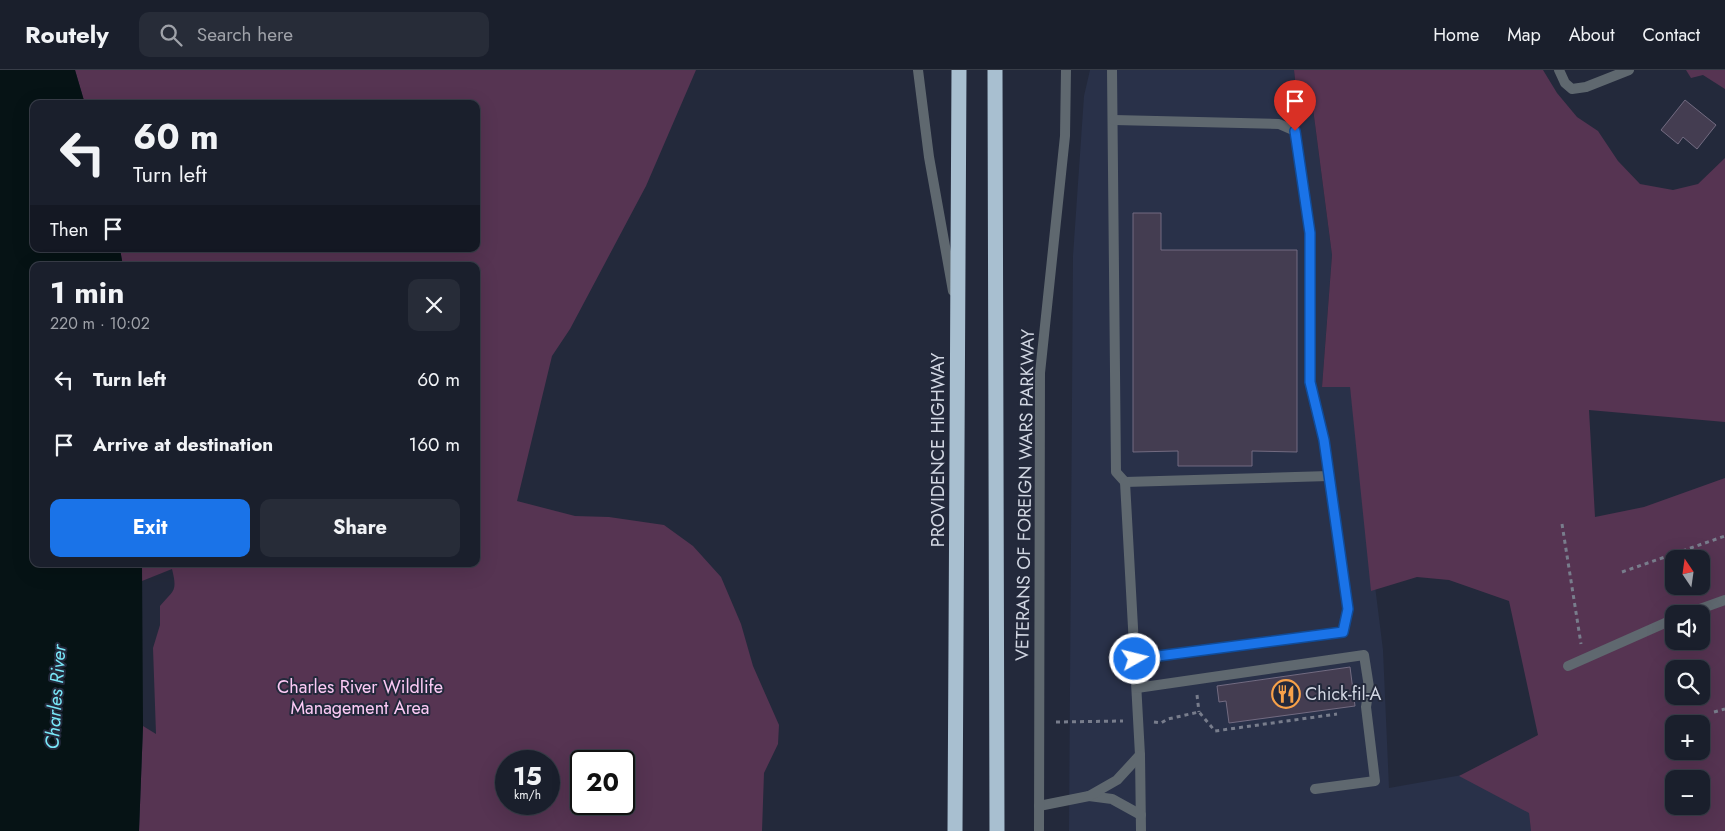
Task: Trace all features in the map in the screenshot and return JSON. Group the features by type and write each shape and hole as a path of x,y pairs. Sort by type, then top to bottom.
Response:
{"highway":[{"name":"PROVIDENCE HIGHWAY","path":"955,831 958,70"},
{"path":"996,70 996,831"}],"street":[{"path":"918,70 929,157 957,318"},
{"name":"VETERANS OF FOREIGN WARS PARKWAY","path":"1039,831 1040,373 1065,136 1066,70"},
{"path":"1112,70 1114,120 1115,454 1116,472 1125,482 1137,688 1141,831"},
{"path":"1559,70 1565,83 1572,89 1586,87 1630,70"},
{"path":"1114,120 1280,124 1295,131 1310,233 1310,382 1324,440 1348,609 1343,632 1135,659"},
{"path":"1125,482 1329,476"},
{"path":"1710,605 1725,600"},
{"path":"1568,666 1665,623"},
{"path":"1137,688 1364,654 1369,687 1366,707 1375,781 1315,789"},
{"path":"1039,806 1089,796 1117,780 1140,755"},
{"path":"1089,796 1112,800 1141,815"}],"path":[{"path":"1562,524 1583,659"},
{"path":"1622,572 1725,536"},
{"path":"1196,688 1199,712 1215,731 1337,714"},
{"path":"1714,712 1725,709"},
{"path":"1154,722 1161,723 1168,719 1199,712"},
{"path":"1056,722 1123,721"}],"shaded area":[{"path":"1090,70 1294,70 1296,89 1311,93 1332,255 1322,387 1350,386 1383,650 1389,788 1524,764 1531,831 1069,831 1073,256 1084,96"}],"green space":[{"name":"Charles River Wildlife Management Area","path":"75,70 696,70 646,186 570,329 552,356 517,501 575,516 609,517 664,525 693,546 721,577 741,624 753,666 779,725 778,744 764,773 762,831 139,831 143,726 156,734 153,648 160,625 160,606 171,594 174,587 172,569 142,581 142,567 480,567 480,262 122,262 121,252 480,252 480,100 84,100"},
{"path":"1294,70 1543,70 1557,93 1577,117 1598,131 1618,161 1640,184 1673,190 1698,184 1725,158 1725,422 1589,410 1595,517 1644,507 1725,478 1725,831 1531,831 1529,813 1459,776 1538,735 1509,601 1449,580 1417,577 1371,591 1350,387 1322,387 1332,255 1311,93 1296,89"},
{"path":"1686,70 1725,70 1725,89 1703,75 1691,78"}],"water":[{"name":"Charles River","path":"0,70 75,70 84,100 30,100 30,252 121,252 122,262 30,262 30,567 142,567 143,726 139,831 0,831"}],"building":[{"path":"1685,100 1716,125 1697,149 1683,137 1678,144 1661,130"},
{"path":"1133,213 1161,213 1161,250 1297,250 1297,452 1252,451 1252,466 1178,466 1178,451 1133,452"},
{"name":"Chick-fil-A","path":"1350,667 1355,706 1229,723 1226,701 1219,702 1217,686"}],"place":[{"name":"Chick-fil-A","path":"1286,694"}],"route":[{"path":"1135,659 1343,632 1348,609 1324,440 1310,382 1310,233 1295,131"}]}
